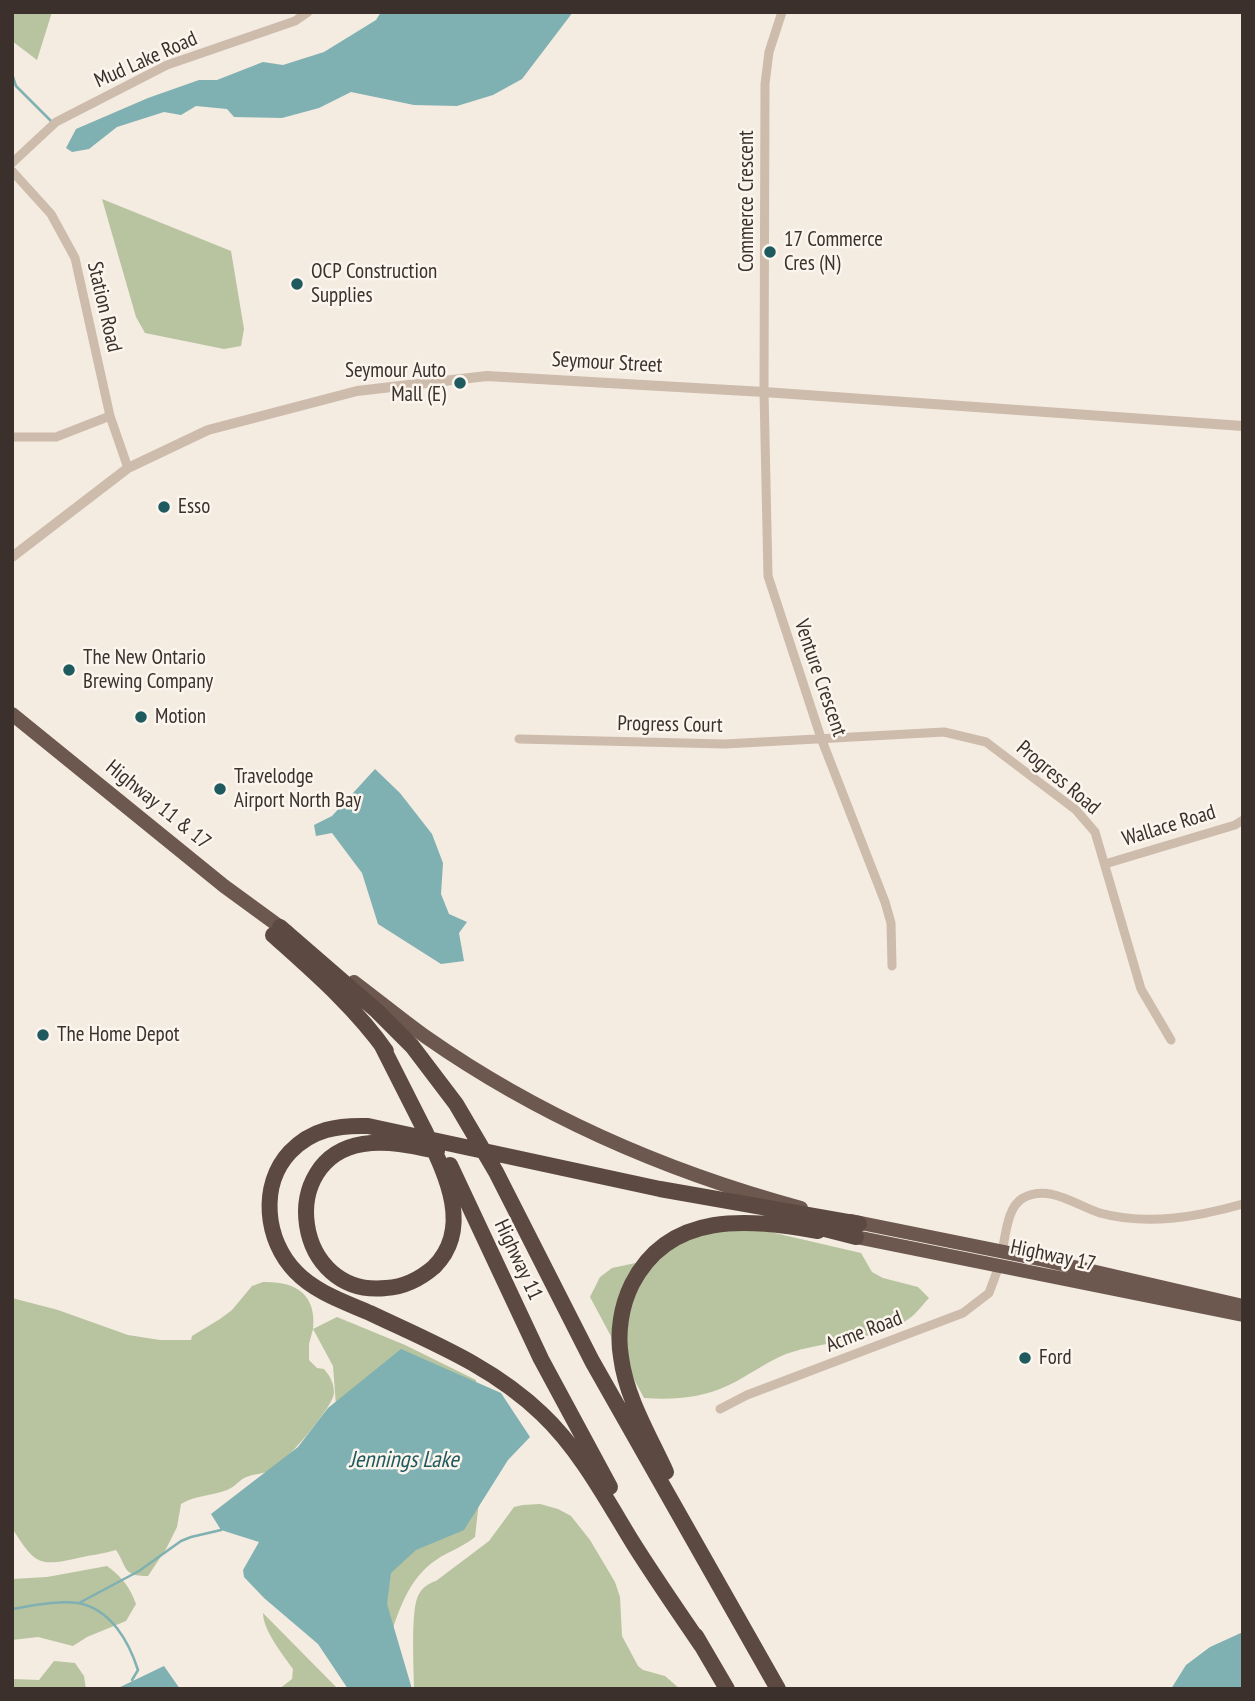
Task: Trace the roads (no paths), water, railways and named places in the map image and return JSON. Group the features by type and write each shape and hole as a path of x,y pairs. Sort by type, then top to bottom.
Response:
{"highway":[{"name":"Highway 11 & 17","path":"12,714 276,931"},
{"name":"Highway 11","path":"276,931 380,1044 412,1091 433,1129 578,1432 726,1689"},
{"name":"Highway 11","path":"276,931 371,1005 412,1046 456,1104 496,1172 592,1361 778,1689"},
{"name":"Highway 17","path":"276,931 427,1038 504,1086 561,1117 683,1170 857,1230 1243,1306"},
{"path":"380,1044 441,1164 452,1200 454,1223 453,1234 444,1255 421,1277 399,1286 363,1288 341,1279 322,1263 307,1231 307,1200 315,1178 331,1158 362,1144 392,1137"},
{"path":"701,1645 584,1467 555,1427 534,1406 482,1367 333,1296 295,1272 281,1252 272,1231 270,1207 273,1183 288,1154 314,1134 336,1127 368,1126 392,1137 534,1168 686,1194 857,1230"},
{"path":"738,1618 630,1391 623,1370 620,1346 625,1300 641,1270 657,1251 677,1237 700,1227 723,1223 765,1223 857,1230"},
{"name":"Highway 17","path":"1001,1258 1243,1315"}],"street":[{"name":"Mud Lake Road","path":"12,163 56,122 167,65 295,21 308,12"},
{"name":"Commerce Crescent","path":"764,392 765,84 769,52 782,12"},
{"name":"Station Road","path":"12,171 51,214 75,258 110,416 128,468"},
{"name":"Seymour Street","path":"12,557 128,468 208,430 370,389 487,376 764,392 1243,426"},
{"name":"Venture Crescent","path":"764,392 768,576 821,738 885,902 891,923 892,966"},
{"path":"12,438 56,437 110,416"},
{"name":"Progress Road","path":"821,738 944,732 986,742 1076,810 1095,832 1141,989 1171,1040"},
{"name":"Progress Court","path":"519,739 725,744 821,738"},
{"name":"Wallace Road","path":"1105,864 1235,825 1243,820"},
{"path":"1001,1258 1011,1211 1016,1203 1031,1195 1052,1194 1099,1213 1148,1220 1194,1216 1243,1204"},
{"name":"Acme Road","path":"720,1409 747,1395 963,1313 989,1293 1001,1258"}],"water":[{"path":"381,12 573,12 522,79 493,95 457,106 414,105 351,92 319,108 282,118 234,117 227,109 196,106 181,115 164,112 117,127 89,149 72,152 66,148 76,129 148,98 199,80 217,80 263,62 283,65 324,52 376,20"},
{"path":"375,769 400,793 432,834 443,863 441,894 449,914 467,922 459,933 464,961 441,964 378,924 362,873 332,833 316,836 314,825 332,816"},
{"name":"Jennings Lake","path":"401,1349 501,1393 530,1437 508,1460 464,1530 416,1550 391,1573 387,1604 412,1689 348,1689 318,1644 264,1598 244,1577 243,1570 259,1542 221,1530 211,1514 298,1447 328,1408"},
{"path":"1243,1632 1243,1689 1171,1689 1186,1665 1210,1647"},
{"path":"164,1666 180,1689 116,1689"}],"waterway":[{"path":"12,74 16,86 51,121"},
{"path":"79,1603 139,1571 181,1541 221,1530"},
{"path":"12,1609 71,1602 90,1606 109,1619 124,1638 138,1670 132,1680"}],"place":[{"name":"17 Commerce Cres (N)","path":"770,252"},
{"name":"OCP Construction Supplies","path":"297,284"},
{"name":"Seymour Auto Mall (E)","path":"460,383"},
{"name":"Esso","path":"164,507"},
{"name":"The New Ontario Brewing Company","path":"69,670"},
{"name":"Motion","path":"141,717"},
{"name":"Travelodge Airport North Bay","path":"220,789"},
{"name":"The Home Depot","path":"43,1035"},
{"name":"Ford","path":"1025,1358"}]}
